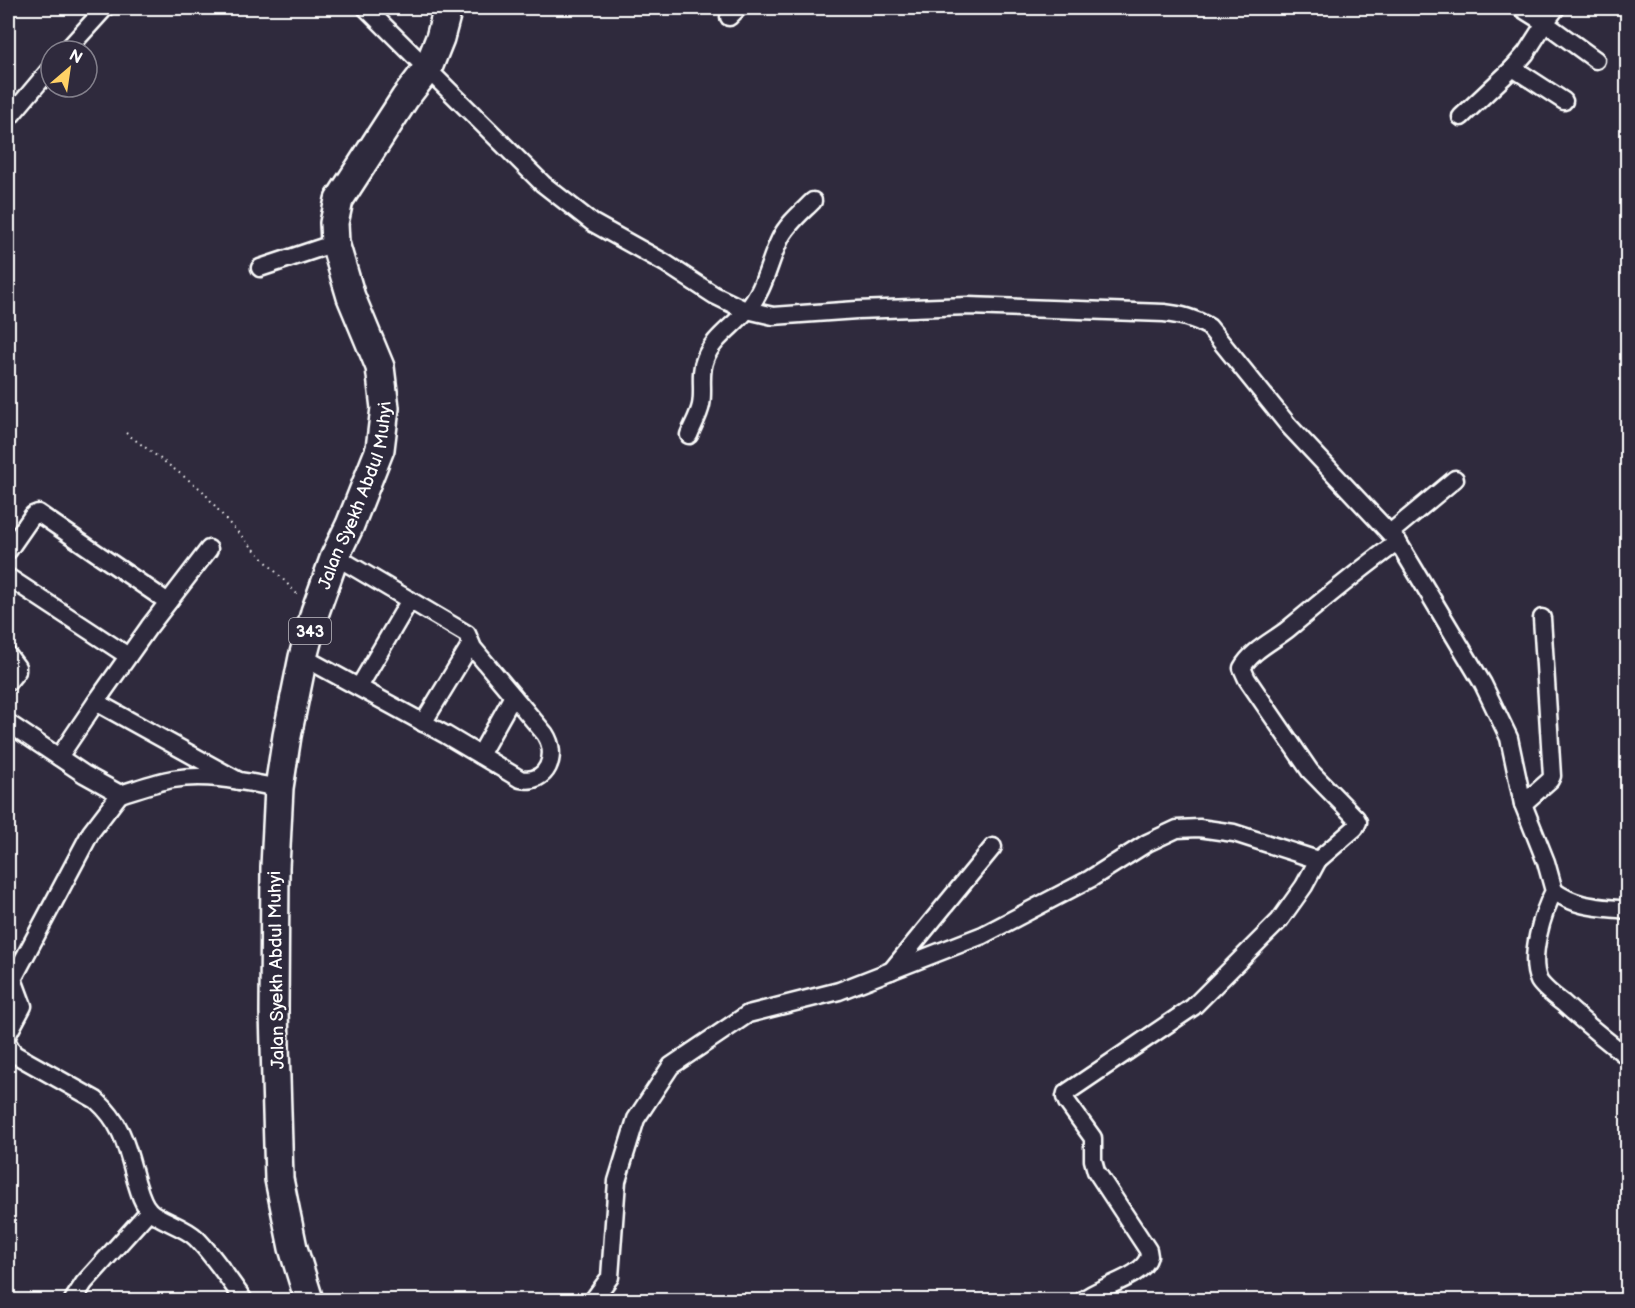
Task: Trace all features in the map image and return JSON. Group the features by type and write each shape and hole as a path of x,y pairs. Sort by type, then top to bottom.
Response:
{"main road":[{"name":"Jalan Syekh Abdul Muhyi","path":"309,1300 293,1248 279,1179 274,998 275,867 279,788 303,657 315,612 380,449 385,408 380,367 351,297 335,243 334,223 339,200 405,98 428,68 440,38 448,8"}],"street":[{"path":"77,39 105,8"},
{"path":"366,8 543,184 593,223 665,263 714,295 747,310 772,316 968,306 1164,313 1196,319 1209,327 1289,426 1394,538 1483,684 1509,738 1523,804 1546,861 1554,891 1546,907 1536,948 1536,968 1540,981 1628,1057"},
{"path":"1521,8 1596,60"},
{"path":"1461,117 1513,68 1526,53 1556,8"},
{"path":"1513,68 1564,101"},
{"path":"8,119 39,82"},
{"path":"689,435 701,406 702,371 705,357 715,343 747,310 763,287 784,231 813,201"},
{"path":"260,268 335,243"},
{"path":"1083,1300 1099,1289 1132,1275 1143,1267 1149,1256 1148,1250 1096,1171 1093,1161 1093,1138 1067,1102 1066,1093 1193,1007 1279,921 1304,886 1318,860 1355,828 1358,822 1310,771 1246,679 1242,668 1246,661 1355,573 1455,479"},
{"path":"8,551 33,514 38,513 168,602"},
{"path":"59,757 128,656 209,549"},
{"path":"303,657 520,779 527,781 541,774 549,764 553,749 551,742 471,644 467,634 336,556"},
{"path":"8,577 128,656"},
{"path":"359,687 410,600"},
{"path":"1523,804 1552,776 1542,618"},
{"path":"423,723 471,644"},
{"path":"8,655 17,670 8,682"},
{"path":"480,755 513,696"},
{"path":"96,702 239,781"},
{"path":"8,723 84,774 120,794"},
{"path":"8,1034 23,1006 14,979 91,832 120,794 172,779 213,777 279,788"},
{"path":"603,1297 610,1277 617,1182 636,1119 671,1066 748,1014 839,991 983,935 1090,879 1147,843 1177,829 1198,828 1234,832 1318,860"},
{"path":"890,972 993,847"},
{"path":"1554,891 1568,900 1583,905 1628,910"},
{"path":"8,1044 14,1054 96,1100 107,1110 125,1140 137,1183 149,1211 185,1230 196,1239 244,1300"},
{"path":"73,1300 84,1283 149,1211"}],"path":[{"path":"126,433 202,490 228,522 315,612"}]}
